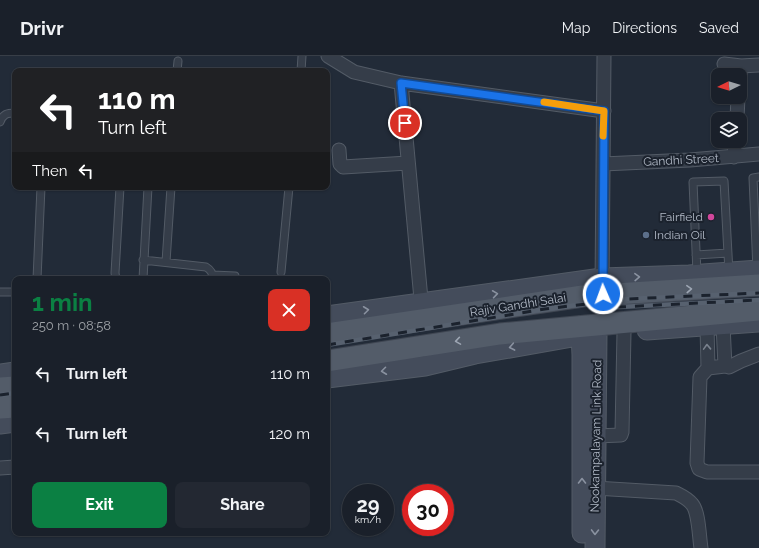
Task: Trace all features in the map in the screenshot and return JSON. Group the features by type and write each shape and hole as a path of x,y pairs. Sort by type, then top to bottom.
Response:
{"main road":[{"name":"Rajiv Gandhi Salai","path":"330,333 423,312 583,296 602,286 758,275"},
{"path":"330,361 500,334 588,330 759,310"},
{"path":"0,388 12,387"},
{"path":"0,408 12,407"}],"street":[{"path":"328,56 354,72 401,83 604,111"},
{"path":"604,56 602,286 697,274 729,272 758,275"},
{"path":"724,64 732,68"},
{"path":"747,69 759,65"},
{"path":"330,316 423,312 401,83"},
{"path":"734,157 735,148"},
{"path":"339,150 340,164 343,167 408,163"},
{"name":"Gandhi Street","path":"603,164 734,157 759,154"},
{"path":"330,378 425,366 588,330 624,332 759,322"},
{"path":"715,325 725,366"},
{"path":"715,325 708,368 700,377 697,463 699,469 707,472 759,472"},
{"name":"Nookampalayam Link Road","path":"588,330 596,436 595,548"},
{"name":"Nookampalayam Link Road","path":"582,548 588,330"},
{"path":"596,436 617,436 621,435 622,432 624,332"},
{"path":"708,368 729,367 759,354"},
{"path":"0,374 12,372"},
{"path":"0,424 12,422"},
{"path":"0,468 12,468"},
{"path":"596,488 676,493 686,498 693,505 696,515 701,548"}],"lane":[{"path":"301,68 302,56"},
{"path":"177,68 178,61"},
{"path":"0,122 4,114 12,113"},
{"path":"758,275 753,178 759,177"},
{"path":"697,274 693,182 724,180 729,272"},
{"path":"37,276 41,190"},
{"path":"116,276 120,190"},
{"path":"143,276 148,190"},
{"path":"166,262 171,190"},
{"path":"280,272 289,190"},
{"path":"696,255 728,253"},
{"path":"143,260 206,267 210,269 213,276"},
{"path":"0,292 12,292"}],"railway":[{"path":"330,345 545,309 627,299 759,293"},
{"path":"599,308 759,300"},
{"path":"0,395 12,393"}],"slow traffic":[{"path":"544,102 604,111 603,136"}],"place":[{"name":"Fairfield","path":"711,217"},
{"name":"Indian Oil","path":"646,235"}],"route":[{"path":"405,123 401,83 604,111 603,294"}]}
